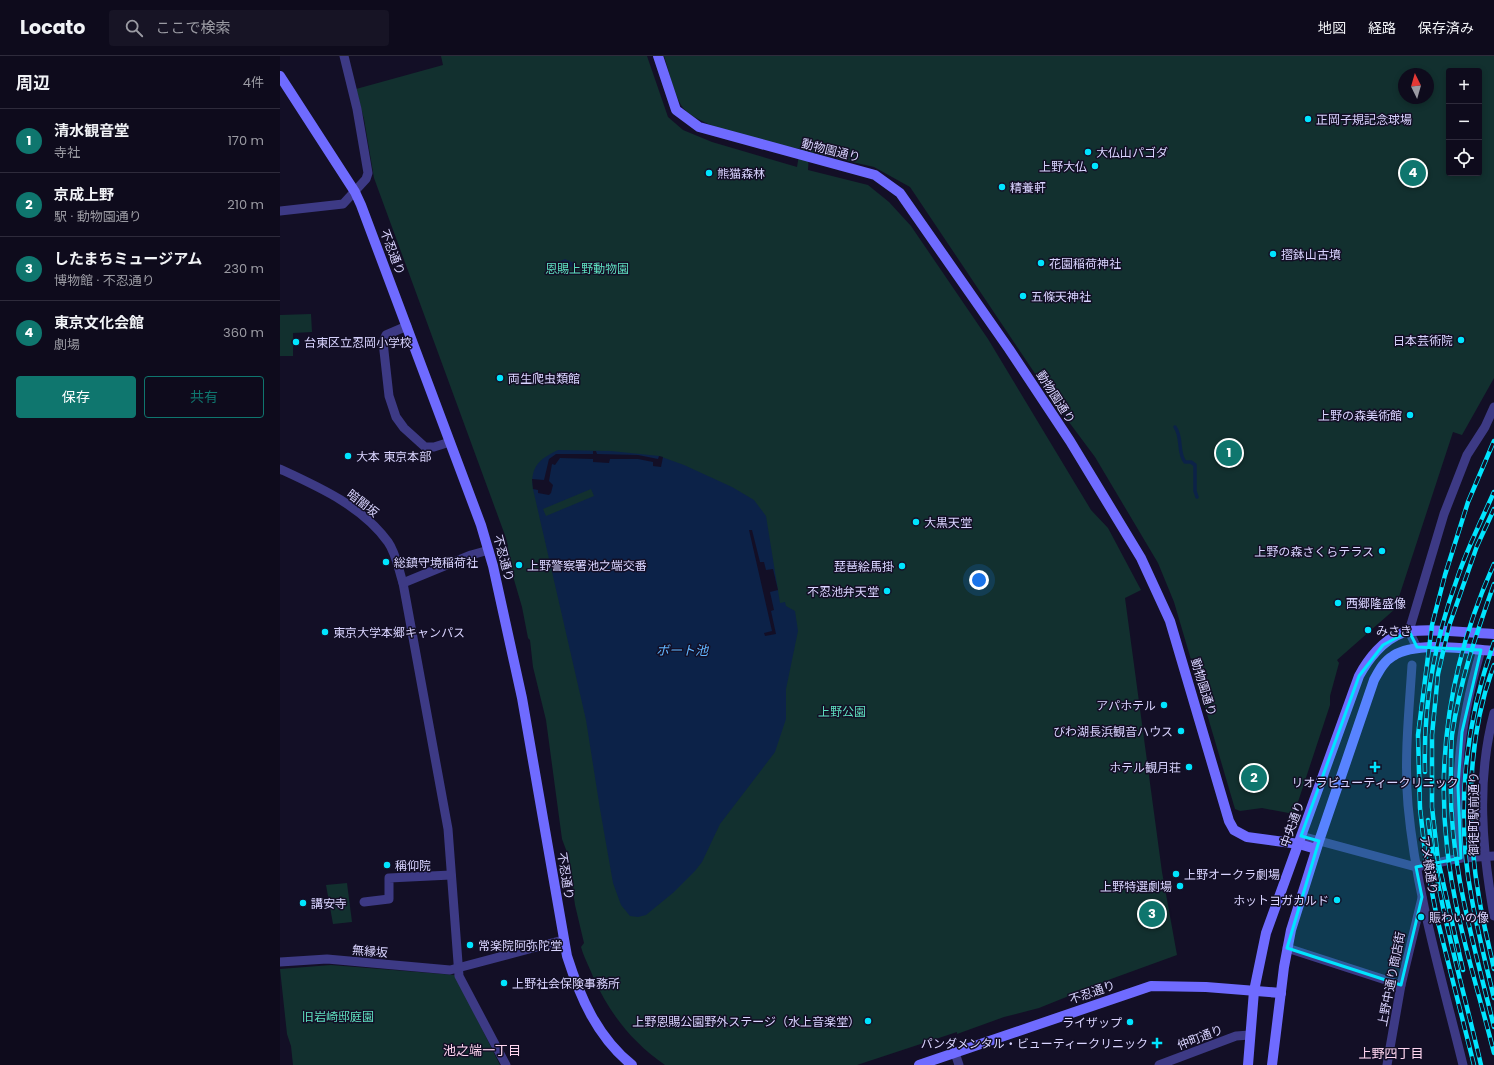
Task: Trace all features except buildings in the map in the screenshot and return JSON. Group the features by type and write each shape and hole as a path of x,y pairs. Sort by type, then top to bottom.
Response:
{"main road":[{"name":"動物園通り","path":"658,56 676,110 699,127 875,175 900,193 1018,361 1115,514 1141,558 1170,621 1229,821 1234,830 1247,837 1300,840 1318,845"},
{"name":"不忍通り","path":"280,76 355,192 407,326 489,550 530,738 563,940 574,979 593,1020 627,1063"},
{"name":"中央通り","path":"1248,1065 1254,991 1266,933 1359,676 1365,664 1383,645 1394,637 1409,632 1494,634"},
{"path":"1272,1065 1287,948 1318,845 1374,680 1380,668 1392,656 1409,649 1481,650 1494,652"},
{"name":"不忍通り","path":"919,1065 1151,986 1191,986 1281,993"}],"street":[{"path":"280,211 343,204 366,179 368,172 357,108 344,56"},
{"path":"407,326 386,335 383,342 391,406 404,428 425,447 434,447 450,442"},
{"path":"1417,648 1409,632 1444,514 1467,454 1485,427 1494,407"},
{"name":"暗闇坂","path":"280,469 340,499 368,519 389,543 403,583 448,829 459,976 506,1065"},
{"path":"403,583 471,555 489,550"},
{"path":"1461,858 1458,786 1462,732 1469,696 1481,650"},
{"name":"アメ横通り","path":"1412,665 1408,723 1407,769 1408,803 1416,867 1463,1065"},
{"name":"御徒町駅前通り","path":"1494,713 1483,786 1494,916"},
{"path":"1318,845 1416,867 1461,858 1489,856"},
{"path":"364,902 389,899 389,878 452,875"},
{"name":"上野中通り商店街","path":"1387,1065 1401,984 1422,897"},
{"name":"無縁坂","path":"280,962 328,959 450,970 563,940"},
{"path":"1287,948 1401,984"},
{"name":"仲町通り","path":"1165,1064 1236,1036 1250,1035"},
{"path":"955,1053 959,1065"}],"highlighted area":[{"path":"1409,631 1417,647 1481,650 1462,732 1458,786 1461,858 1416,867 1422,897 1401,985 1287,948 1319,841 1301,836 1359,676 1383,645"}],"green space":[{"name":"上野公園","path":"441,56 647,56 668,117 683,130 712,142 797,167 800,149 754,139 701,121 689,113 681,105 678,99 664,56 1494,56 1494,378 1462,435 1453,432 1395,609 1337,660 1339,663 1330,696 1330,705 1294,814 1262,808 1240,811 1235,809 1174,602 1158,563 1095,457 1054,402 910,187 874,167 809,152 808,170 868,185 889,202 911,226 988,339 1091,510 1108,528 1141,590 1125,598 1162,872 1177,955 1111,979 1039,1008 1004,1017 957,1034 957,1032 857,1065 665,1065 632,1037 615,1016 600,992 581,947 584,943 575,905 568,855 562,839 546,720 533,667 530,640 528,638 522,607 505,549 508,546 506,538 374,178 364,119 356,89 443,65"},
{"path":"311,314 312,332 293,333 293,356 280,356 280,315"},
{"path":"347,883 352,922 333,924 326,885"},
{"name":"旧岩崎邸庭園","path":"331,965 455,975 500,1065 293,1065 291,1046 287,1034 280,969"}],"water":[{"path":"565,259 574,263 576,267 562,267 556,272 553,272 556,263"},
{"name":"ボート池","path":"558,450 611,451 659,456 684,465 732,487 754,500 766,516 780,603 785,602 786,606 795,611 798,631 786,689 786,719 775,752 720,824 702,862 695,871 674,892 646,915 638,917 630,916 621,905 613,883 586,720 533,489 533,475 537,465 541,460","holes":["591,489 594,496 546,516 543,509"]}],"pier":[{"path":"593,451 596,451 597,454 638,455 658,459 659,456 663,457 661,467 653,466 653,462 638,459 610,459 609,463 593,462 593,459 560,458 555,465 552,464 549,481 553,485 551,493 549,495 538,493 538,490 533,489 532,479 544,480 549,459 556,454 593,454"},
{"path":"749,530 752,530 760,562 764,562 766,570 773,569 778,590 770,592 774,610 771,611 776,634 765,636 764,633 772,631"}],"waterway":[{"path":"1175,427 1179,436 1181,454 1185,462 1191,462 1195,465 1195,491 1197,497"}],"railway":[{"path":"1474,1065 1437,918 1426,861 1420,808 1418,735 1432,625 1445,575 1468,502 1494,441"},
{"path":"1425,772 1428,698 1436,650 1449,603 1465,557 1494,492"},
{"path":"1463,970 1438,860 1432,807 1432,735 1438,674 1449,626 1477,546 1494,509"},
{"path":"1494,564 1468,632 1459,667 1451,702 1446,738 1444,774 1444,810 1450,873 1460,925 1494,1053"},
{"path":"1494,584 1475,640 1459,695 1451,748 1451,804 1458,869 1470,931 1494,1027"},
{"path":"1494,642 1476,705 1466,769 1464,802 1464,835 1472,900 1494,998"},
{"path":"1494,665 1478,721 1474,750 1471,810 1475,869 1494,969"},
{"path":"1428,820 1432,851 1444,913 1481,1065"}],"place":[{"name":"正岡子規記念球場","path":"1308,119"},
{"name":"大仏山パゴダ","path":"1088,152"},
{"name":"上野大仏","path":"1095,166"},
{"name":"熊猫森林","path":"709,173"},
{"name":"東京文化会館","path":"1413,173"},
{"name":"精養軒","path":"1002,187"},
{"name":"摺鉢山古墳","path":"1273,254"},
{"name":"花園稲荷神社","path":"1041,263"},
{"name":"五條天神社","path":"1023,296"},
{"name":"日本芸術院","path":"1461,340"},
{"name":"台東区立忍岡小学校","path":"296,342"},
{"name":"両生爬虫類館","path":"500,378"},
{"name":"上野の森美術館","path":"1410,415"},
{"name":"清水観音堂","path":"1229,453"},
{"name":"大本 東京本部","path":"348,456"},
{"name":"大黒天堂","path":"916,522"},
{"name":"上野の森さくらテラス","path":"1382,551"},
{"name":"総鎮守境稲荷社","path":"386,562"},
{"name":"上野警察署池之端交番","path":"519,565"},
{"name":"琵琶絵馬掛","path":"902,566"},
{"name":"不忍池弁天堂","path":"887,591"},
{"name":"西郷隆盛像","path":"1338,603"},
{"name":"みさき","path":"1368,630"},
{"name":"東京大学本郷キャンパス","path":"325,632"},
{"name":"アパホテル","path":"1164,705"},
{"name":"びわ湖長浜観音ハウス","path":"1181,731"},
{"name":"ホテル観月荘","path":"1189,767"},
{"name":"リオラビューティークリニック","path":"1375,767"},
{"name":"京成上野","path":"1254,778"},
{"name":"稱仰院","path":"387,865"},
{"name":"上野オークラ劇場","path":"1176,874"},
{"name":"上野特選劇場","path":"1180,886"},
{"name":"ホットヨガカルド","path":"1337,900"},
{"name":"講安寺","path":"303,903"},
{"name":"したまちミュージアム","path":"1152,914"},
{"name":"賑わいの像","path":"1421,917"},
{"name":"常楽院阿弥陀堂","path":"470,945"},
{"name":"上野社会保険事務所","path":"504,983"},
{"name":"上野恩賜公園野外ステージ（水上音楽堂）","path":"868,1021"},
{"name":"ライザップ","path":"1130,1022"},
{"name":"パンダメンタル・ビューティークリニック","path":"1157,1043"}],"district":[{"name":"池之端一丁目","path":"482,1050"},
{"name":"上野四丁目","path":"1391,1053"}],"park label":[{"name":"恩賜上野動物園","path":"587,268"}]}
